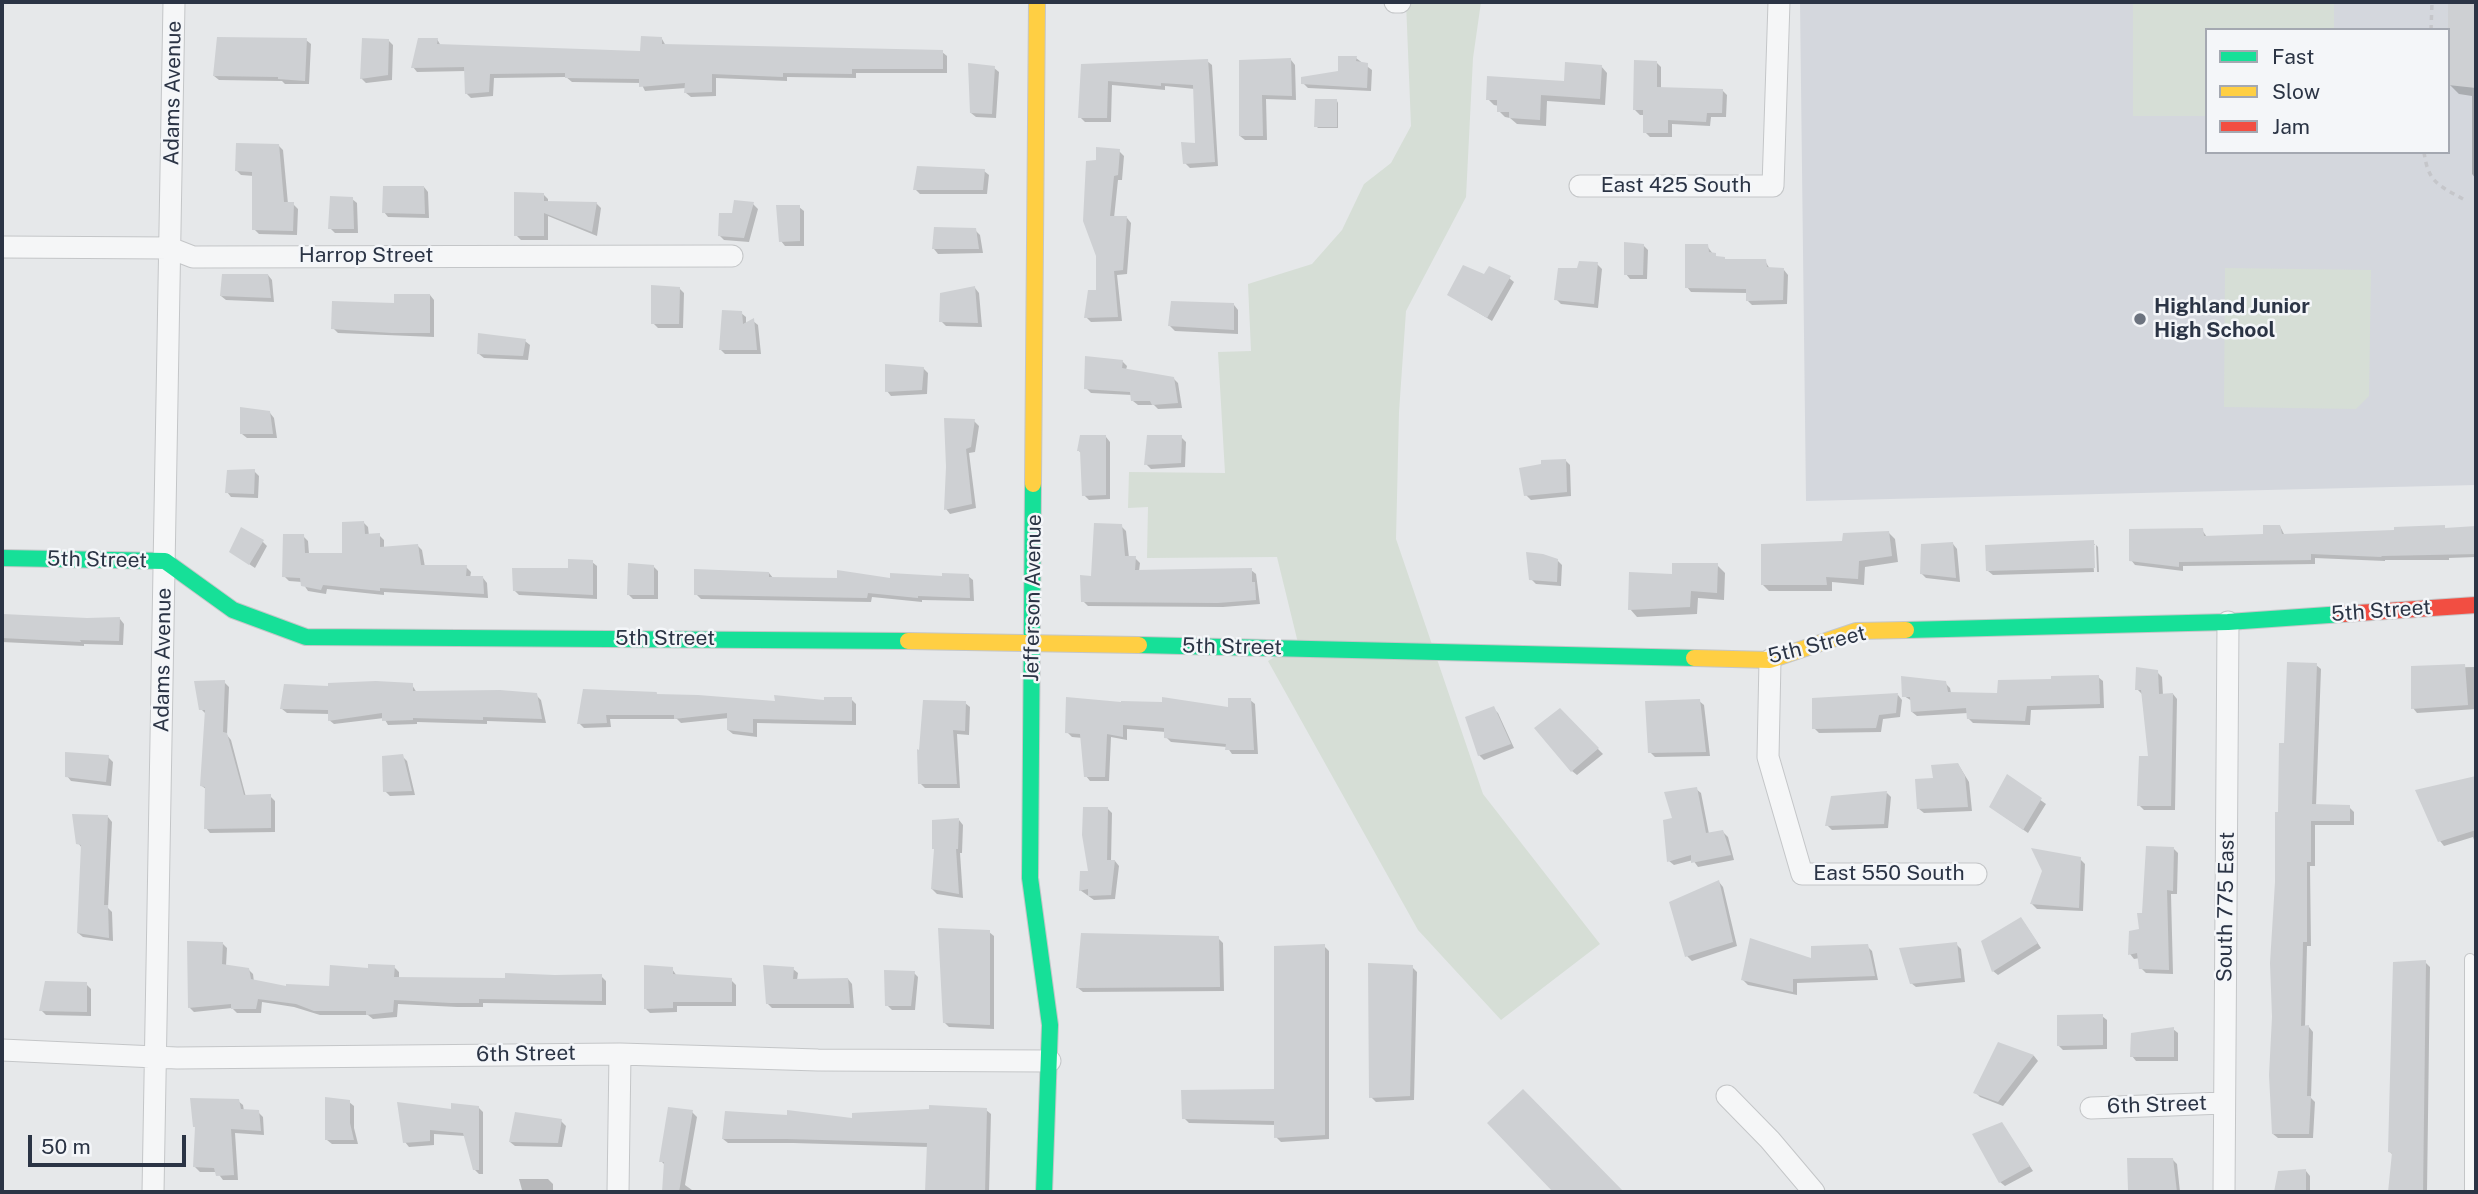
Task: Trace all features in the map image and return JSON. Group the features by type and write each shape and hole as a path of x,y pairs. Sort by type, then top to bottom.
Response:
{"street":[{"name":"Adams Avenue","path":"153,1192 174,2"},
{"name":"Jefferson Avenue","path":"1037,2 1030,878 1051,1025 1044,1192"},
{"name":"East 425 South","path":"1580,186 1773,186 1779,2"},
{"name":"Harrop Street","path":"2,247 170,248 192,257 732,256"},
{"name":"5th Street","path":"2,558 165,561 233,610 306,636 1032,642 1770,660 1856,631 2228,622 2476,605"},
{"name":"South 775 East","path":"2224,1192 2228,622"},
{"name":"East 550 South","path":"1770,660 1768,757 1802,874 1976,874"},
{"name":"6th Street","path":"2,1050 156,1056 620,1054 818,1060 1051,1060"},
{"path":"618,1192 620,1054"},
{"path":"1727,1096 1770,1140 1814,1192"},
{"name":"6th Street","path":"2091,1108 2224,1103"}],"lane":[{"path":"2470,959 2473,1114 2470,1192"}],"path":[{"path":"2431,28 2432,2"},
{"path":"2424,154 2426,170 2439,186 2463,199"}],"shaded area":[{"path":"1406,2 1481,2 1473,58 1466,197 1406,311 1399,412 1396,539 1483,794 1600,944 1501,1020 1418,930 1268,661 1298,643 1277,557 1147,558 1148,507 1128,508 1129,472 1225,473 1218,352 1251,351 1248,284 1312,264 1342,230 1364,184 1391,163 1411,126"},
{"name":"Highland Junior High School","path":"1800,2 2476,2 2476,485 1806,501"},
{"path":"2133,2 2334,2 2334,28 2205,28 2205,116 2133,116"},
{"path":"2225,268 2371,270 2369,396 2356,409 2224,407"}],"building":[{"path":"2448,2 2476,2 2476,88 2450,85"},
{"path":"641,36 662,37 662,44 943,50 943,69 852,69 852,74 783,73 783,77 712,74 712,92 684,93 685,83 639,87 639,79 565,78 565,73 490,74 489,92 465,94 464,67 411,68 418,38 438,38 437,44 640,51"},
{"path":"217,37 307,38 305,81 278,77 213,76"},
{"path":"362,38 389,39 388,75 360,79"},
{"path":"1338,56 1357,56 1356,61 1368,63 1367,88 1301,84 1301,77 1338,71"},
{"path":"1291,58 1292,96 1262,95 1263,136 1239,136 1239,60"},
{"path":"1208,59 1215,162 1183,164 1181,142 1195,143 1193,85 1161,83 1161,86 1108,81 1107,118 1078,118 1081,64"},
{"path":"1634,60 1657,61 1657,87 1723,89 1722,113 1707,113 1706,122 1668,120 1668,133 1643,133 1643,110 1633,110"},
{"path":"1565,62 1602,65 1600,99 1541,95 1540,120 1509,118 1509,112 1497,112 1497,100 1486,100 1487,76 1564,81"},
{"path":"968,63 995,66 992,114 970,113"},
{"path":"1315,99 1337,99 1337,127 1314,127"},
{"path":"236,143 279,144 284,202 294,202 293,231 252,230 252,172 235,171"},
{"path":"1096,147 1120,149 1110,216 1127,216 1123,270 1114,271 1118,317 1084,318 1088,290 1096,290 1096,256 1083,221 1086,161 1096,160"},
{"path":"917,166 985,169 983,190 913,190"},
{"path":"383,186 424,186 425,214 382,213"},
{"path":"514,192 544,193 544,201 597,202 592,232 544,213 544,236 514,236"},
{"path":"330,196 353,197 354,229 328,229"},
{"path":"734,200 754,202 744,238 718,236 719,213 732,213"},
{"path":"776,205 800,205 800,241 779,242"},
{"path":"934,227 976,228 979,249 932,249"},
{"path":"1624,242 1644,244 1643,275 1624,275"},
{"path":"1685,244 1708,244 1709,252 1725,259 1766,259 1767,267 1784,268 1783,300 1746,301 1746,289 1685,288"},
{"path":"1579,261 1598,262 1594,304 1554,300 1558,268 1577,268"},
{"path":"1463,265 1484,274 1489,266 1511,276 1487,318 1447,295"},
{"path":"222,274 268,274 271,298 220,296"},
{"path":"651,285 680,287 679,324 651,324"},
{"path":"975,286 978,323 939,322 940,293"},
{"path":"394,294 430,294 430,333 331,329 332,301 394,303"},
{"path":"1171,301 1234,303 1234,330 1168,326"},
{"path":"722,310 742,311 743,324 754,318 757,350 719,350"},
{"path":"478,333 526,339 523,356 477,354"},
{"path":"1085,356 1123,360 1122,368 1174,377 1178,403 1152,405 1150,401 1131,401 1130,392 1084,389"},
{"path":"885,364 924,367 922,390 885,392"},
{"path":"240,407 270,411 273,434 240,434"},
{"path":"944,418 975,419 971,447 966,449 972,504 944,510 946,467"},
{"path":"1080,435 1106,435 1106,495 1082,496 1080,451 1077,451"},
{"path":"1147,435 1182,435 1181,463 1144,465"},
{"path":"1566,459 1567,492 1524,496 1519,468 1541,464 1541,460"},
{"path":"255,469 254,494 225,493 227,470"},
{"path":"364,521 365,534 380,533 380,547 418,544 421,565 467,565 466,576 483,576 484,594 380,588 380,591 323,585 321,590 301,586 300,578 282,577 283,534 304,534 305,553 342,553 342,522"},
{"path":"1094,523 1122,524 1125,556 1136,556 1135,570 1252,568 1256,600 1218,603 1081,602 1080,575 1091,576"},
{"path":"2263,525 2280,525 2282,534 2394,530 2394,527 2476,526 2476,554 2382,557 2311,554 2311,560 2179,562 2179,567 2129,561 2129,529 2203,528 2204,536 2263,534"},
{"path":"241,527 264,540 249,565 229,552"},
{"path":"1889,531 1892,556 1859,561 1858,579 1826,577 1827,585 1761,585 1761,544 1842,541 1843,533"},
{"path":"2094,540 2095,568 1986,571 1985,545"},
{"path":"1953,542 1956,578 1920,574 1921,544"},
{"path":"1526,552 1558,559 1557,582 1529,580"},
{"path":"568,559 593,560 593,595 513,591 512,568 568,568"},
{"path":"628,563 654,565 654,595 627,595"},
{"path":"1672,563 1718,563 1717,593 1691,591 1690,607 1628,610 1629,572 1672,574"},
{"path":"694,569 769,572 769,577 837,578 837,570 890,578 890,573 942,576 942,573 969,574 970,598 918,598 868,593 867,598 694,595"},
{"path":"3,614 120,617 119,641 2,638"},
{"path":"2287,662 2317,663 2312,804 2350,805 2350,821 2311,821 2301,1026 2309,1025 2309,1134 2272,1134 2269,1075 2275,812 2278,812 2279,743 2284,743"},
{"path":"2465,664 2468,705 2411,709 2411,666"},
{"path":"2136,667 2158,670 2159,694 2173,693 2171,806 2137,806 2139,756 2148,756 2141,690 2135,690"},
{"path":"2099,675 2100,704 2027,706 2025,721 1967,719 1966,708 1911,712 1910,697 1902,697 1901,676 1946,681 1948,692 1997,693 1998,680"},
{"path":"225,680 223,732 227,733 244,795 271,794 271,828 204,829 205,787 200,786 205,710 199,710 194,681"},
{"path":"328,683 413,683 413,691 500,690 537,693 542,719 483,717 483,720 413,718 382,721 382,713 328,721 328,710 280,709 284,684 328,686"},
{"path":"583,689 775,701 774,695 824,700 824,697 852,697 852,721 753,719 753,733 727,730 727,713 674,719 674,715 606,715 607,723 577,724"},
{"path":"1898,693 1896,713 1879,715 1876,728 1812,729 1812,698"},
{"path":"1066,697 1121,702 1162,702 1162,697 1228,707 1228,698 1251,698 1254,750 1225,750 1226,744 1164,738 1164,728 1123,725 1123,737 1107,734 1105,777 1084,777 1080,734 1065,733"},
{"path":"1700,699 1706,752 1648,753 1645,701"},
{"path":"923,700 966,701 965,731 953,730 957,784 918,784 917,749 919,750"},
{"path":"1494,706 1511,744 1478,756 1465,717"},
{"path":"1560,708 1599,748 1571,772 1534,728"},
{"path":"65,752 109,755 106,782 65,777"},
{"path":"403,754 412,791 383,792 382,756"},
{"path":"1958,763 1965,776 1968,807 1917,809 1915,779 1933,778 1931,765"},
{"path":"2007,774 2042,798 2023,830 1989,807"},
{"path":"2476,776 2476,830 2438,842 2415,790"},
{"path":"1697,787 1706,833 1723,830 1731,855 1691,863 1691,855 1667,862 1663,820 1672,818 1664,792"},
{"path":"1887,791 1884,824 1825,826 1831,796"},
{"path":"1083,807 1108,807 1107,860 1115,860 1111,895 1088,896 1088,889 1079,891 1080,871 1088,871 1082,835"},
{"path":"72,814 108,815 104,905 108,905 109,938 77,933 81,845 76,844"},
{"path":"959,818 956,849 959,894 931,889 934,849 932,820"},
{"path":"2146,846 2174,847 2173,891 2167,890 2169,970 2139,969 2137,953 2128,955 2129,931 2139,929 2137,913 2142,913"},
{"path":"2031,848 2081,857 2079,908 2030,904 2042,871"},
{"path":"1719,880 1733,942 1685,957 1669,902"},
{"path":"2021,917 2038,943 1992,972 1981,941"},
{"path":"938,928 990,930 990,1025 943,1023"},
{"path":"1081,933 1219,936 1220,987 1076,988"},
{"path":"1750,938 1811,958 1811,946 1868,944 1875,976 1793,979 1793,992 1741,980"},
{"path":"187,941 223,942 222,964 249,968 251,979 286,986 329,986 330,965 368,968 368,964 395,965 394,977 505,978 505,973 602,974 602,1001 479,999 479,1003 451,1003 394,1000 393,1012 366,1015 366,1011 314,1011 296,1004 258,999 256,1009 231,1009 231,1004 188,1008"},
{"path":"1957,942 1961,978 1910,984 1899,948"},
{"path":"1325,944 1325,1135 1274,1138 1274,1121 1182,1119 1181,1090 1274,1089 1274,946"},
{"path":"2426,960 2423,1192 2388,1192 2392,1153 2388,1152 2393,962"},
{"path":"1368,963 1413,965 1410,1096 1369,1098"},
{"path":"644,965 673,967 673,974 732,978 732,1002 673,1002 673,1008 644,1009"},
{"path":"763,965 794,967 793,979 848,978 850,1004 766,1004"},
{"path":"884,970 915,971 911,1006 885,1006"},
{"path":"45,981 87,982 87,1012 39,1011"},
{"path":"2103,1014 2103,1045 2057,1046 2057,1015"},
{"path":"2174,1027 2174,1057 2130,1057 2131,1033"},
{"path":"1998,1042 2034,1055 1998,1102 1973,1093"},
{"path":"1523,1089 1624,1192 1553,1192 1487,1123"},
{"path":"325,1097 350,1100 350,1123 354,1140 325,1140"},
{"path":"190,1098 239,1099 241,1109 259,1110 261,1131 231,1129 234,1175 216,1176 214,1168 193,1167 195,1127"},
{"path":"397,1102 451,1109 451,1103 479,1106 479,1170 473,1170 463,1133 430,1130 430,1141 403,1143"},
{"path":"929,1105 987,1108 985,1192 925,1192 927,1143 722,1139 725,1111 787,1115 787,1110 852,1118 852,1113 929,1109"},
{"path":"668,1107 693,1110 679,1192 662,1192 664,1162 659,1162"},
{"path":"515,1112 562,1119 558,1143 509,1142"},
{"path":"2002,1122 2030,1166 1999,1183 1972,1134"},
{"path":"2127,1158 2173,1158 2177,1192 2128,1190"},
{"path":"2306,1169 2306,1192 2274,1192 2278,1171"}],"traffic: fast":[{"path":"1033,484 1030,878 1050,1025 1044,1192"},
{"path":"2,558 165,561 233,610 306,637 908,641"},
{"path":"1906,630 2228,622 2343,614"},
{"path":"1139,645 1694,658"}],"traffic: slow":[{"path":"1033,484 1037,2"},
{"path":"1694,658 1770,660 1856,631 1906,630"},
{"path":"908,641 1139,645"}],"traffic: jam":[{"path":"2343,614 2476,605"}],"place":[{"name":"Highland Junior High School","path":"2140,319"}]}
